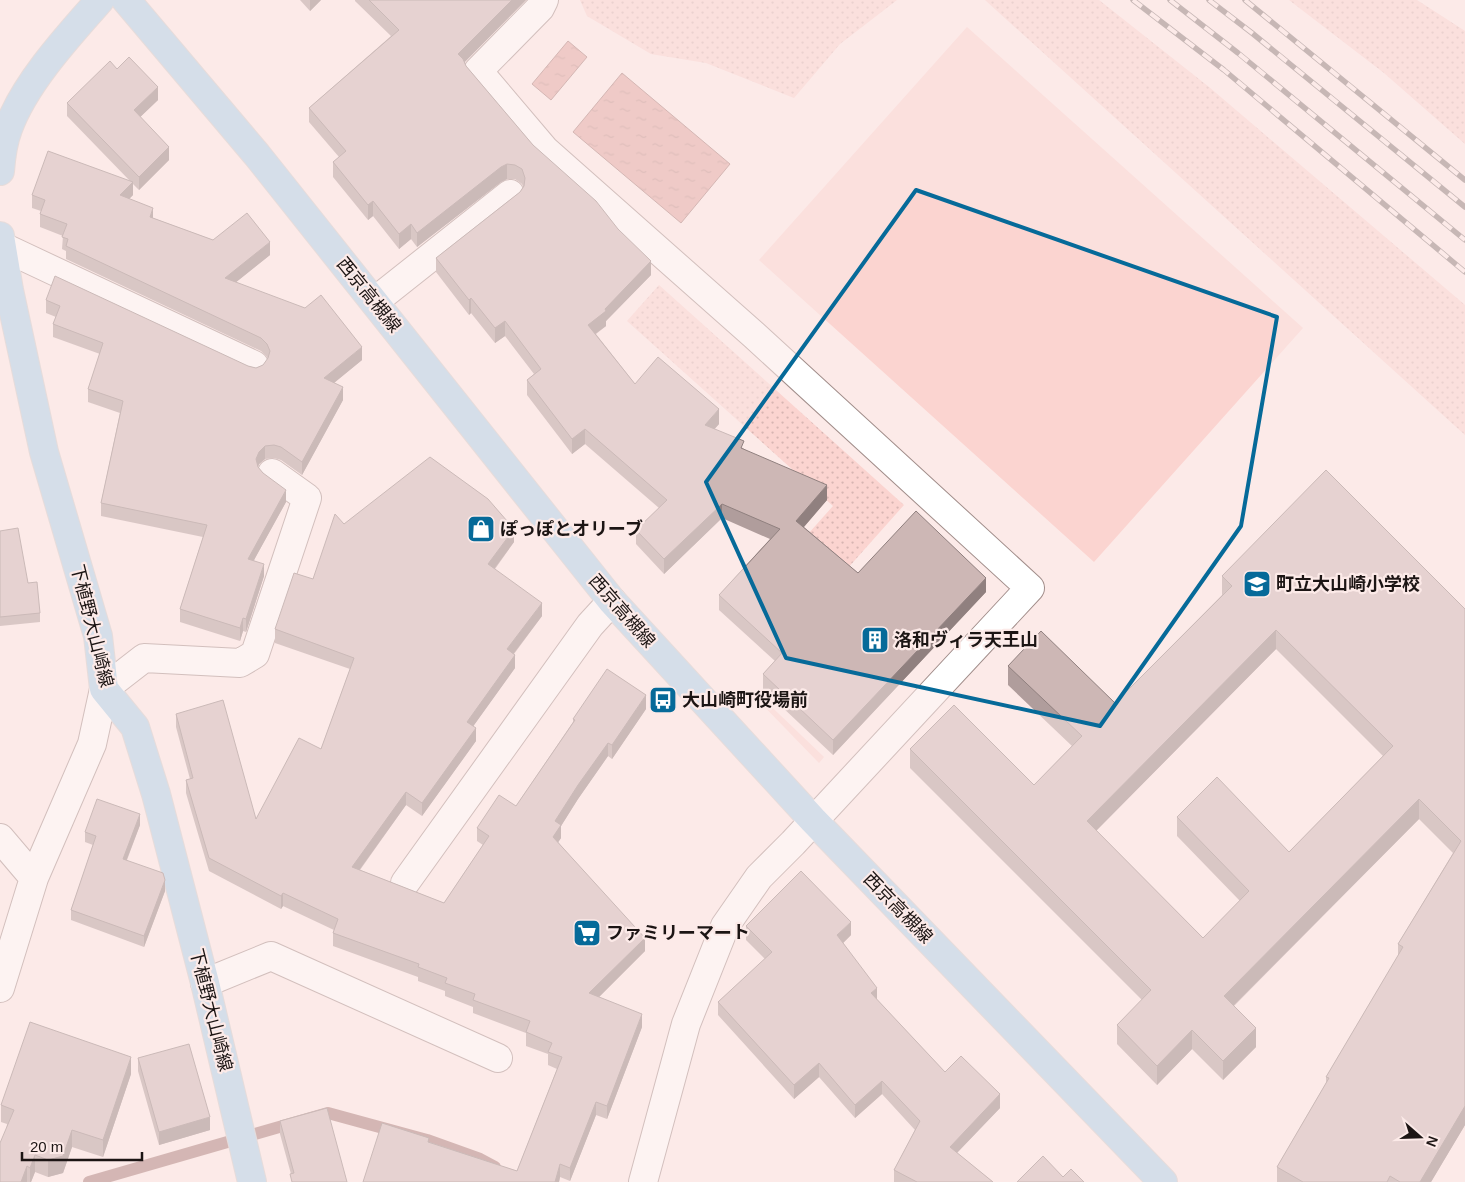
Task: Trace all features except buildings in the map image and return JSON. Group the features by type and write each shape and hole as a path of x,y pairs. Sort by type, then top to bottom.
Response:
{"main road":[{"path":"0,171 4,128 21,99 56,51 100,0"},
{"name":"西京高槻線","path":"126,0 257,155 612,601 814,820 1163,1182"},
{"name":"下植野大山崎線","path":"1,241 8,290 44,452 98,636 104,689 135,727 156,794 205,982 252,1182"}],"street":[{"path":"544,0 540,8 478,71 545,150 754,335 1030,588 759,877 725,926 686,1024 643,1182"},
{"path":"374,301 510,194"},
{"path":"1,241 254,365"},
{"path":"0,988 34,878 92,744 104,689 144,658 240,663 255,654 307,498 272,473"},
{"path":"405,883 590,625 612,601"},
{"path":"0,838 34,878"},
{"path":"205,982 271,956 498,1058"}],"highlighted area":[{"path":"916,190 1277,317 1241,526 1100,726 786,658 706,482"}],"shaded area":[{"path":"580,0 897,0 840,44 794,98 706,63 651,54 587,16"},
{"path":"985,0 1099,0 1209,87 1465,305 1465,435"},
{"path":"1289,0 1417,0 1465,31 1465,144 1384,73"},
{"path":"967,27 1303,328 1094,562 759,260"},
{"path":"659,285 904,505 847,569 808,534 833,506 627,321"},
{"path":"758,694 824,757 819,763 755,697"}],"water":[{"path":"568,41 587,57 551,100 532,84"},
{"path":"622,73 730,164 681,223 573,132"}],"waterway":[{"path":"89,1182 328,1113 427,1140 480,1159 495,1167"}],"railway":[{"path":"1133,0 1224,70 1465,272"},
{"path":"1170,0 1238,53 1465,240"},
{"path":"1209,0 1465,207"},
{"path":"1245,0 1465,180"}],"place":[{"name":"ぽっぽとオリーブ","path":"481,529"},
{"name":"町立大山崎小学校","path":"1257,584"},
{"name":"洛和ヴィラ天王山","path":"875,640"},
{"name":"大山崎町役場前","path":"663,700"},
{"name":"ファミリーマート","path":"587,933"}]}
